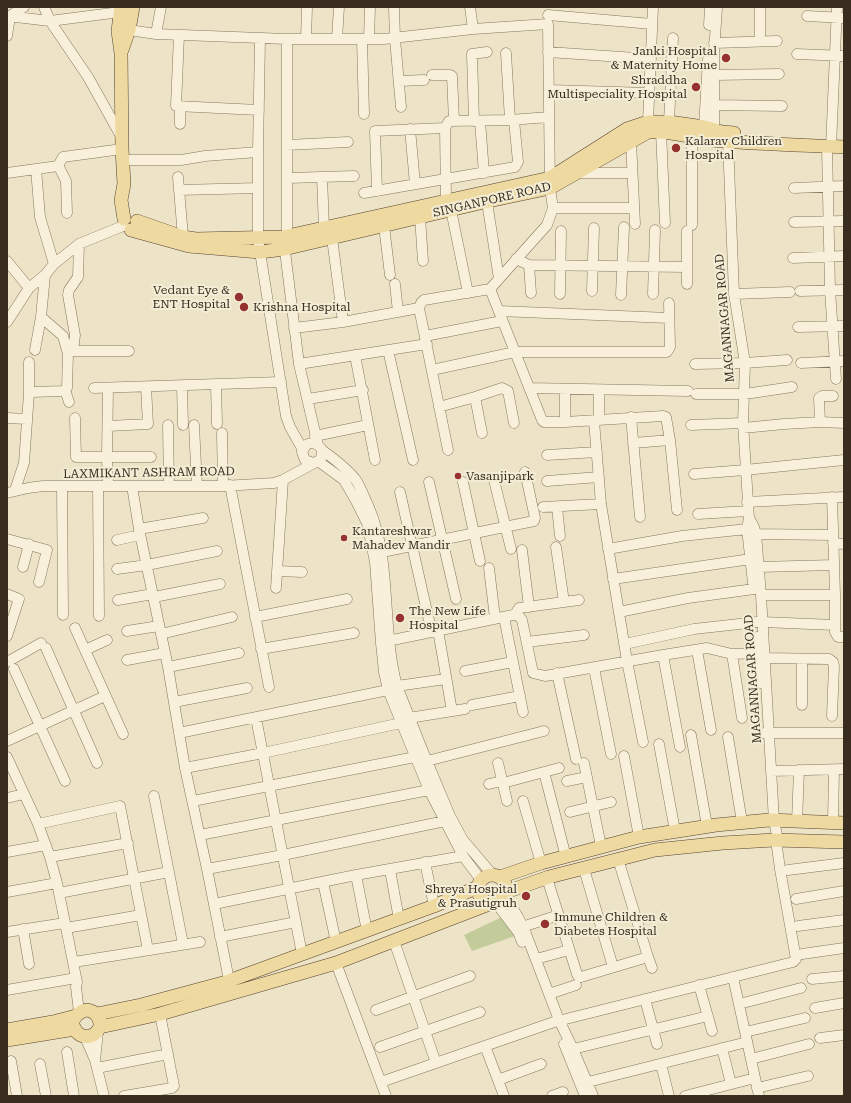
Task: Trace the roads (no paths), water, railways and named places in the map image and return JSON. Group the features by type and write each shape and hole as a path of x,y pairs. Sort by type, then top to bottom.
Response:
{"main road":[{"path":"121,53 129,30 133,7"},
{"path":"120,10 118,31 121,53 122,149 124,184 129,195 129,222"},
{"name":"SINGANPORE ROAD","path":"129,222 189,246 260,252 285,241 328,233 550,183 627,129 648,122 692,136 728,141 829,144 844,138"},
{"name":"SINGANPORE ROAD","path":"328,233 384,226 420,217 449,205 487,202 550,183 576,173 648,132 665,127 709,128 722,132 844,147"},
{"name":"SINGANPORE ROAD","path":"129,222 183,237 196,239 258,239 285,241"},
{"path":"7,1030 53,1022 85,1013 140,1005 228,980 434,906 488,880 543,862 566,857 601,846 639,837 742,822 838,822"},
{"path":"99,1029 160,1014 336,963 548,878 618,859 655,850 723,843 844,843"},
{"path":"488,880 506,885 500,898 486,902 481,899 478,893 488,880"},
{"path":"85,1013 100,1023 99,1029 94,1035 85,1037 81,1036 74,1029 73,1024 85,1013"},
{"path":"7,1040 74,1029"}],"street":[{"path":"9,16 24,7"},
{"path":"44,7 50,21 88,78 122,149"},
{"path":"156,34 161,7"},
{"path":"306,39 307,7"},
{"path":"337,39 339,7"},
{"path":"364,114 365,39 370,7"},
{"path":"394,7 395,39 401,107"},
{"path":"470,7 473,28"},
{"path":"648,122 653,7"},
{"path":"709,128 710,7"},
{"path":"709,128 714,104 714,43 717,7"},
{"path":"760,7 760,42"},
{"path":"9,16 50,21 120,10"},
{"path":"807,16 839,14 840,56 829,144 828,187 830,290 833,326 840,362 836,379"},
{"path":"129,30 156,34 287,39 395,39 473,28 548,15 652,24"},
{"path":"448,450 419,308 424,300 490,289 547,224 553,208 550,183 548,15"},
{"path":"7,36 9,16"},
{"path":"179,35 176,106 258,110"},
{"path":"260,38 258,110 258,239 288,422 310,458 344,480 367,523 375,562 385,642 394,676 393,688 405,720 415,757 422,769 429,790 463,856 488,880"},
{"path":"665,223 665,127 673,38"},
{"path":"276,588 287,478 310,458 322,456 299,364 285,241 288,178 287,39"},
{"path":"714,43 777,41"},
{"path":"484,173 477,121 472,54 487,52"},
{"path":"548,52 651,59"},
{"path":"364,193 513,168 517,165 506,53"},
{"path":"797,54 840,56"},
{"path":"714,75 779,74"},
{"path":"399,81 452,76 454,121"},
{"path":"549,90 649,93"},
{"path":"714,104 782,106"},
{"path":"180,107 180,124"},
{"path":"468,293 449,205 446,179 445,128 447,126 447,121 512,120 549,117"},
{"path":"377,191 375,131 445,128"},
{"path":"410,129 415,184"},
{"path":"687,284 692,136"},
{"name":"MAGANNAGAR ROAD","path":"728,141 734,294 745,362 743,426 748,510 747,529 751,559 758,592"},
{"path":"287,145 348,142"},
{"path":"631,142 635,224"},
{"path":"7,173 58,165 63,157 122,149 181,160 205,156 258,152"},
{"path":"58,165 66,181 67,213"},
{"path":"36,169 40,217 54,264"},
{"path":"576,173 632,173"},
{"path":"288,178 354,176"},
{"path":"178,177 183,237"},
{"path":"322,177 328,233 343,322"},
{"path":"794,188 844,186"},
{"path":"179,190 258,188"},
{"path":"487,202 499,279"},
{"path":"553,208 634,208"},
{"path":"420,217 423,261"},
{"path":"794,222 844,221"},
{"path":"7,321 30,288 45,275 54,264 79,244 129,222"},
{"path":"384,226 398,312"},
{"path":"621,295 624,227"},
{"path":"592,291 594,228"},
{"path":"653,294 655,230"},
{"path":"560,294 561,231"},
{"path":"69,402 66,390 70,351 75,334 68,295 78,277 79,244"},
{"path":"794,258 844,256"},
{"path":"516,259 529,265 687,267"},
{"path":"7,262 30,288"},
{"path":"529,265 531,293"},
{"path":"35,350 41,317 45,275"},
{"path":"490,289 542,420 546,423 565,422 596,417 666,417 670,440 677,510"},
{"path":"734,294 844,290"},
{"path":"432,370 515,352 667,352 670,347 669,303"},
{"path":"294,328 343,322 419,308"},
{"path":"499,311 669,318"},
{"path":"41,317 61,334 70,351"},
{"path":"299,364 388,350 502,321"},
{"path":"798,327 844,326"},
{"path":"388,350 413,460"},
{"path":"70,351 129,351"},
{"path":"355,355 363,390 375,460"},
{"path":"695,364 788,360"},
{"path":"11,491 24,463 29,394 29,362"},
{"path":"801,363 840,362"},
{"path":"94,388 281,382"},
{"path":"216,385 219,428 227,486 269,687"},
{"path":"182,386 183,425"},
{"path":"108,426 148,424 146,387"},
{"path":"529,388 745,394 792,387"},
{"path":"100,616 103,486 107,457 108,388"},
{"path":"440,407 476,398 502,388 508,391 514,423"},
{"path":"565,389 565,422"},
{"path":"29,394 31,392 66,390"},
{"path":"308,399 363,390"},
{"path":"599,390 596,417 601,504 627,661 643,742"},
{"path":"820,422 819,398 822,396 833,396"},
{"path":"476,398 482,432"},
{"path":"631,417 640,517"},
{"path":"7,418 27,419"},
{"path":"75,418 76,457 150,457"},
{"path":"691,425 743,426 820,422 844,423"},
{"path":"168,424 169,486"},
{"path":"194,424 197,486"},
{"path":"310,458 304,446 309,443 318,444 368,425"},
{"path":"634,443 670,440"},
{"path":"318,444 353,476 360,487 376,523 382,552 385,642"},
{"path":"547,456 597,452"},
{"path":"694,474 844,460"},
{"path":"382,552 534,522 535,518 525,472"},
{"path":"548,481 599,477"},
{"name":"LAXMIKANT ASHRAM ROAD","path":"11,491 43,486 227,486 274,483 287,478"},
{"path":"494,480 511,549"},
{"path":"429,482 456,599"},
{"path":"463,482 480,561"},
{"path":"62,486 63,615"},
{"path":"132,486 168,667 185,768 207,869 228,980"},
{"path":"400,492 412,546 446,678 452,711"},
{"path":"832,497 833,539 837,570 838,600 835,625 836,635 844,637"},
{"path":"698,514 748,510 832,497 844,497"},
{"path":"543,508 601,504"},
{"path":"557,507 560,536"},
{"name":"MAGANNAGAR ROAD","path":"748,510 756,534 759,567 758,592 762,654 762,696 771,771 771,821"},
{"path":"117,540 140,532 203,518"},
{"path":"608,549 682,536 747,529"},
{"path":"756,534 833,539 844,544"},
{"path":"7,539 47,550 40,582"},
{"path":"23,567 28,544"},
{"path":"556,547 564,602"},
{"path":"522,550 529,607"},
{"path":"117,569 147,566 217,551"},
{"path":"613,579 751,559"},
{"path":"759,567 837,570"},
{"path":"489,568 500,617 513,662 523,712"},
{"path":"277,571 302,572"},
{"path":"118,600 153,596 220,584"},
{"path":"619,612 688,598 758,592 838,600"},
{"path":"7,594 19,598 7,636"},
{"path":"255,617 347,599"},
{"path":"517,616 518,609 579,600"},
{"path":"385,642 434,628 500,617 517,616 522,620 533,673 545,676 663,654 707,648 732,654 762,654 802,659 829,659 833,662 834,666 832,716"},
{"path":"126,631 160,630 232,617"},
{"path":"625,644 694,629 759,622 835,625"},
{"path":"75,628 123,734"},
{"path":"261,649 354,632"},
{"path":"527,642 584,635"},
{"path":"85,650 107,640"},
{"path":"65,781 10,665 43,646 97,763"},
{"path":"697,650 710,730"},
{"path":"126,660 165,653"},
{"path":"168,667 238,653"},
{"path":"663,654 680,747"},
{"path":"732,654 742,718"},
{"path":"802,659 802,705"},
{"path":"465,671 513,662"},
{"path":"594,668 611,754"},
{"path":"558,674 580,761 587,777 601,846"},
{"path":"179,733 446,678"},
{"path":"174,702 247,688"},
{"path":"7,741 106,696"},
{"path":"185,768 263,753 405,720 520,696"},
{"path":"256,718 302,954"},
{"path":"405,720 427,761 450,816 488,880"},
{"path":"427,761 544,730"},
{"path":"766,733 844,733"},
{"name":"MAGANNAGAR ROAD","path":"766,733 771,821"},
{"path":"691,735 708,826"},
{"path":"728,737 742,822"},
{"path":"659,744 675,831"},
{"path":"624,756 639,837"},
{"path":"192,801 415,757"},
{"path":"8,760 38,824 50,857 74,962 77,980 76,987 85,1013"},
{"path":"498,763 507,801"},
{"path":"489,784 559,768"},
{"path":"797,822 799,770"},
{"path":"771,771 839,770 838,822"},
{"path":"544,772 566,857"},
{"path":"567,781 587,777"},
{"path":"200,835 429,790"},
{"path":"7,798 24,794"},
{"path":"154,796 183,944"},
{"path":"523,801 578,976 648,958"},
{"path":"570,812 611,802"},
{"path":"38,824 119,805 121,807 148,950"},
{"path":"207,869 283,855 445,821"},
{"path":"381,1082 557,1021 793,962 796,959 777,842 771,821"},
{"path":"50,857 128,843"},
{"path":"7,852 46,845"},
{"path":"214,904 356,875 463,856"},
{"path":"618,859 652,968"},
{"path":"425,862 434,906"},
{"path":"788,870 844,863"},
{"path":"584,869 613,967"},
{"path":"390,870 399,919"},
{"path":"7,892 58,888 134,879 169,872"},
{"path":"356,875 367,931"},
{"path":"323,882 336,942"},
{"path":"796,899 844,891"},
{"path":"500,898 522,926 549,994 557,1021"},
{"path":"500,898 518,932 583,1083 592,1096"},
{"path":"7,932 141,915"},
{"path":"522,926 559,915"},
{"path":"798,926 844,920"},
{"path":"220,937 296,922"},
{"path":"23,929 29,964"},
{"path":"394,940 436,1063"},
{"path":"74,962 200,942"},
{"path":"802,954 844,948"},
{"path":"536,959 569,950"},
{"path":"336,963 386,1096"},
{"path":"376,1010 470,976"},
{"path":"812,980 844,976"},
{"path":"733,977 757,1087"},
{"path":"7,990 77,980"},
{"path":"549,994 576,985"},
{"path":"699,985 712,1031"},
{"path":"739,1004 801,988"},
{"path":"645,998 657,1044"},
{"path":"815,1008 844,1003"},
{"path":"380,1047 480,1012"},
{"path":"124,1096 174,1087 175,1085 160,1014"},
{"path":"570,1050 708,1016"},
{"path":"583,1083 722,1048 746,1037 805,1018"},
{"path":"96,1064 99,1029"},
{"path":"820,1038 844,1035"},
{"path":"85,1037 96,1064 104,1096"},
{"path":"751,1059 809,1044"},
{"path":"485,1046 504,1096"},
{"path":"722,1048 732,1084"},
{"path":"67,1052 74,1096"},
{"path":"96,1064 168,1054"},
{"path":"11,1061 17,1096"},
{"path":"40,1064 46,1096"},
{"path":"498,1080 541,1064"},
{"path":"660,1064 669,1096"},
{"path":"686,1096 732,1084 757,1087 808,1076"},
{"path":"583,1083 584,1096"},
{"path":"552,1096 562,1092"}],"place":[{"name":"Janki Hospital & Maternity Home","path":"726,58"},
{"name":"Shraddha Multispeciality Hospital","path":"696,87"},
{"name":"Kalarav Children Hospital","path":"676,148"},
{"name":"Vedant Eye & ENT Hospital","path":"239,297"},
{"name":"Krishna Hospital","path":"244,307"},
{"name":"Vasanjipark","path":"458,476"},
{"name":"Kantareshwar Mahadev Mandir","path":"344,538"},
{"name":"The New Life Hospital","path":"400,618"},
{"name":"Shreya Hospital & Prasutigruh","path":"526,896"},
{"name":"Immune Children & Diabetes Hospital","path":"545,924"}]}
